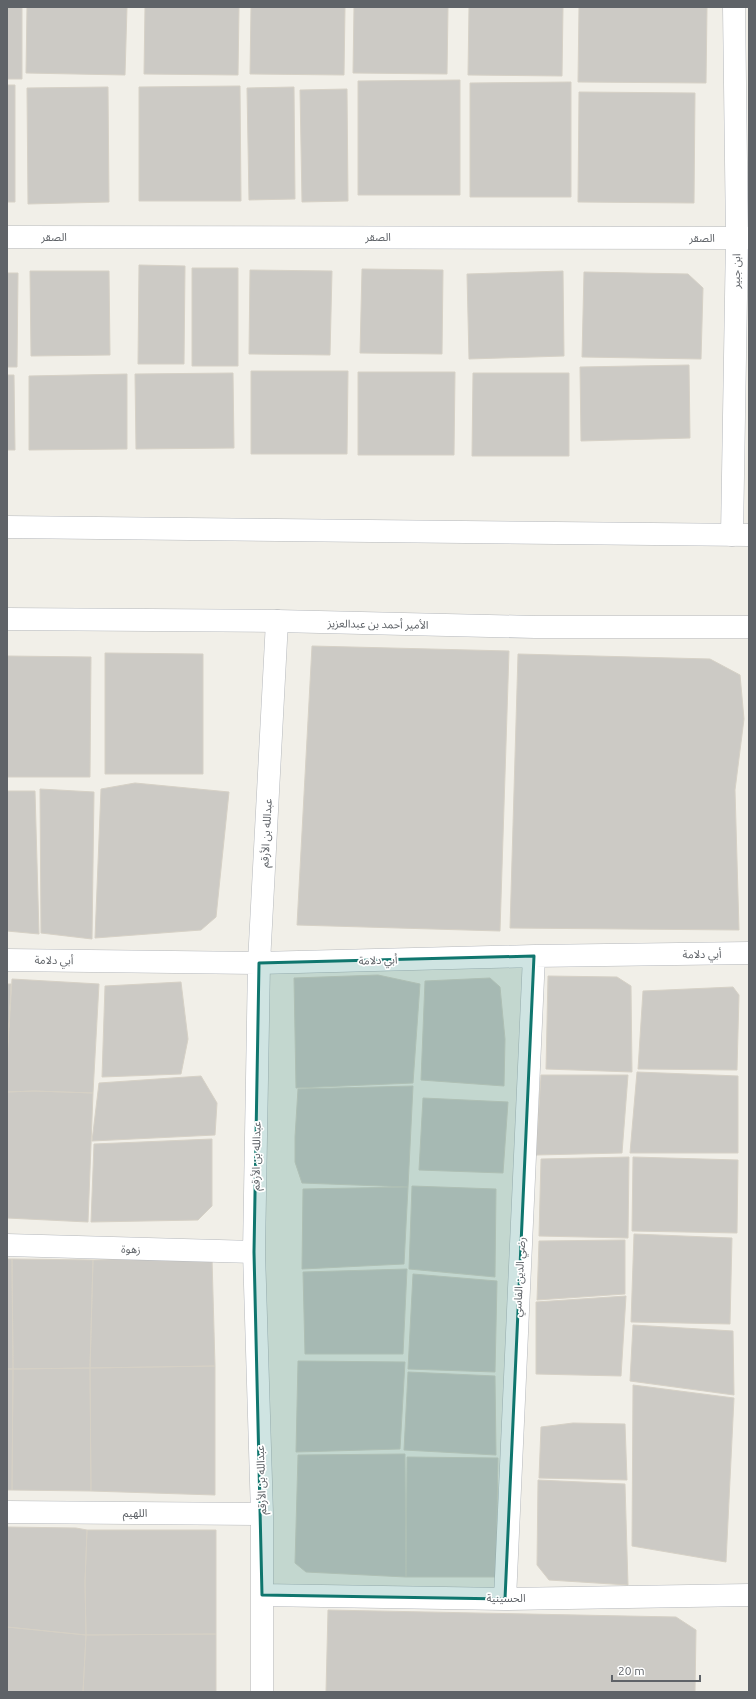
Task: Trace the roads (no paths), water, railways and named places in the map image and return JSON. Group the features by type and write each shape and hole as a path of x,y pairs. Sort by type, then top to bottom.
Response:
{"street":[{"name":"ابن جبير","path":"734,7 743,238 740,535"},
{"name":"الصقر","path":"7,237 743,238"},
{"path":"7,527 740,535"},
{"name":"الأمير أحمد بن عبدالعزيز","path":"7,619 277,621 535,627 749,626"},
{"name":"عبدالله بن الأرقم","path":"262,1692 262,1514 254,1252 259,963 277,621"},
{"name":"أبي دلامة","path":"7,960 259,963 534,956 749,953"},
{"name":"رضي الدين الفاسي","path":"505,1599 534,956"},
{"name":"زهوة","path":"7,1245 254,1252"},
{"name":"اللهيم","path":"7,1512 262,1514"},
{"name":"الحسينية","path":"262,1595 505,1599 749,1595"}]}
